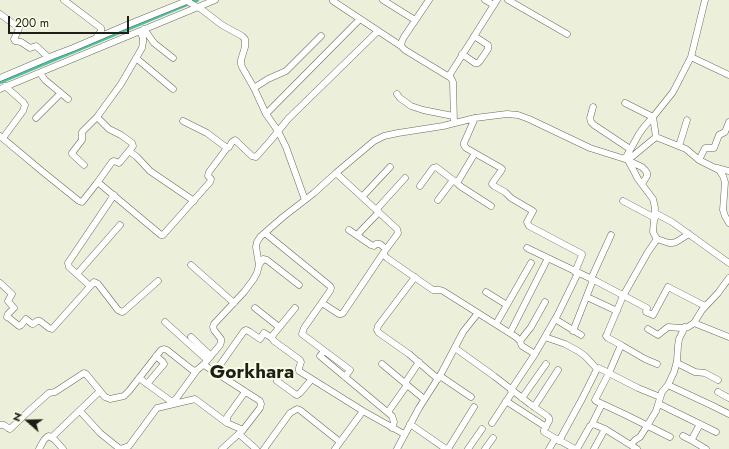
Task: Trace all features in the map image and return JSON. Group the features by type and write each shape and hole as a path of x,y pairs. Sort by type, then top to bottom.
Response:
{"street":[{"path":"64,0 102,28 96,38"},
{"path":"0,78 188,0 222,25 245,39 241,64 242,67 266,114 278,131 286,147 305,200"},
{"path":"3,88 215,0"},
{"path":"334,0 333,1 405,50 451,78 454,123"},
{"path":"384,0 415,20"},
{"path":"401,46 404,37 429,0"},
{"path":"449,76 495,3 485,0"},
{"path":"508,0 567,34"},
{"path":"689,234 672,244 655,236 653,232 655,204 627,160 630,148 644,127 673,92 691,57 705,0"},
{"path":"0,14 19,28 14,39 15,40 30,48 36,46 48,58"},
{"path":"266,114 360,19"},
{"path":"142,30 154,43 173,58"},
{"path":"84,165 73,156 72,152 82,140 82,132 97,117 121,84 142,48 142,30"},
{"path":"96,183 100,184 114,195 162,235 210,182 211,179 208,176 209,172 232,142 235,140 252,156 256,157 288,119 378,31"},
{"path":"254,88 268,79 286,71 321,36"},
{"path":"462,54 475,63 478,63 488,49 488,45 474,36"},
{"path":"691,57 729,75"},
{"path":"136,58 173,89"},
{"path":"40,72 45,80 68,99"},
{"path":"3,88 25,105 23,110 2,137 81,202 112,162 120,162 133,146 132,143 121,135 109,130 97,117"},
{"path":"36,118 61,93"},
{"path":"397,94 411,106 454,116"},
{"path":"625,102 653,117"},
{"path":"593,107 590,118 591,122 630,148"},
{"path":"259,265 256,247 260,237 265,232 374,141 384,136 398,133 443,126 475,118 507,114 518,115 590,148 627,160 642,167 647,173 647,176 642,184"},
{"path":"653,117 656,137"},
{"path":"475,118 464,145 466,148 502,169 492,184 505,192 511,198 533,210 527,222 529,226 582,254 577,272 555,320 492,423"},
{"path":"679,146 687,120"},
{"path":"183,121 207,133 227,148"},
{"path":"699,160 705,148 714,148 719,135 725,132 729,122"},
{"path":"656,137 686,149 699,160 719,170 725,182 723,210 729,223"},
{"path":"627,160 656,137"},
{"path":"129,151 150,171 194,201"},
{"path":"438,200 455,182 475,153"},
{"path":"362,197 390,167"},
{"path":"420,186 435,167 460,186 491,206"},
{"path":"713,167 729,171"},
{"path":"322,303 341,314 398,233 394,226 336,173"},
{"path":"357,235 404,178"},
{"path":"90,286 69,267 68,262 114,195"},
{"path":"623,201 672,222 729,261"},
{"path":"77,274 120,225"},
{"path":"349,230 370,245 374,246 376,244 380,244 385,250 384,255 433,290 443,291 510,332 520,340 522,346 535,354"},
{"path":"265,232 330,286 330,291 304,328 302,334 350,370 345,377 388,412 394,419 392,428"},
{"path":"573,331 611,235"},
{"path":"657,238 623,296 606,336 645,359 657,364"},
{"path":"527,248 647,308 646,312 653,315 668,287 705,306"},
{"path":"510,332 548,258"},
{"path":"140,378 169,401 174,401 197,370 220,345 221,339 214,330 214,324 244,292 253,280 259,265 264,259 299,285"},
{"path":"496,324 531,263"},
{"path":"191,265 234,303"},
{"path":"415,277 377,330 439,378 471,397"},
{"path":"648,329 658,335 668,327 688,327 694,323 705,306 729,278"},
{"path":"0,283 12,294 8,301 14,308 7,317 19,326 26,319 32,324 40,321 51,329 54,328 94,282 98,284 118,310 122,312 158,282"},
{"path":"486,292 507,305"},
{"path":"587,297 617,311"},
{"path":"520,340 531,328 546,302"},
{"path":"255,308 279,327"},
{"path":"272,338 295,308"},
{"path":"397,449 424,399 439,378 463,332 478,313"},
{"path":"555,320 581,335"},
{"path":"165,322 207,360"},
{"path":"694,323 729,338"},
{"path":"592,424 605,429 633,448 635,440 640,437 659,404 660,397 668,385 676,367 679,339 686,327"},
{"path":"215,372 244,331 246,330 260,339 264,333 272,338 274,342 300,360 301,362 298,368 299,371 311,380 404,434"},
{"path":"545,336 578,351 597,369 598,368 660,397"},
{"path":"191,337 207,360"},
{"path":"621,345 595,400 670,437"},
{"path":"455,348 549,418 544,432 576,449 592,424 602,404"},
{"path":"0,425 4,425 10,429 49,393 55,392 84,374 86,374 105,397 124,396 161,350 164,349 194,371 197,370"},
{"path":"147,384 164,364 156,356"},
{"path":"207,360 205,366 260,401 262,404 241,432 222,449"},
{"path":"388,412 419,362"},
{"path":"677,363 695,372 705,373 718,380"},
{"path":"382,364 424,399"},
{"path":"522,398 546,364"},
{"path":"549,449 557,440 582,399 597,369"},
{"path":"534,407 558,370"},
{"path":"277,381 297,395 300,394 311,380"},
{"path":"668,385 729,414"},
{"path":"39,449 47,437 52,437 100,392"},
{"path":"227,423 228,416 245,392"},
{"path":"718,392 729,398"},
{"path":"80,411 100,433 120,449 129,446 157,408 195,399 241,432 256,449"},
{"path":"506,402 546,427"},
{"path":"659,404 716,432"},
{"path":"410,424 447,449 474,407"},
{"path":"264,449 290,412 297,409 340,442"},
{"path":"335,449 363,411"},
{"path":"691,440 700,424"},
{"path":"468,449 482,429"},
{"path":"594,449 605,429"},
{"path":"683,436 706,449"},
{"path":"52,437 63,449"},
{"path":"485,449 493,438"}],"waterway":[{"path":"0,82 197,0"}],"district":[{"name":"Gorkhara","path":"252,373"}]}
